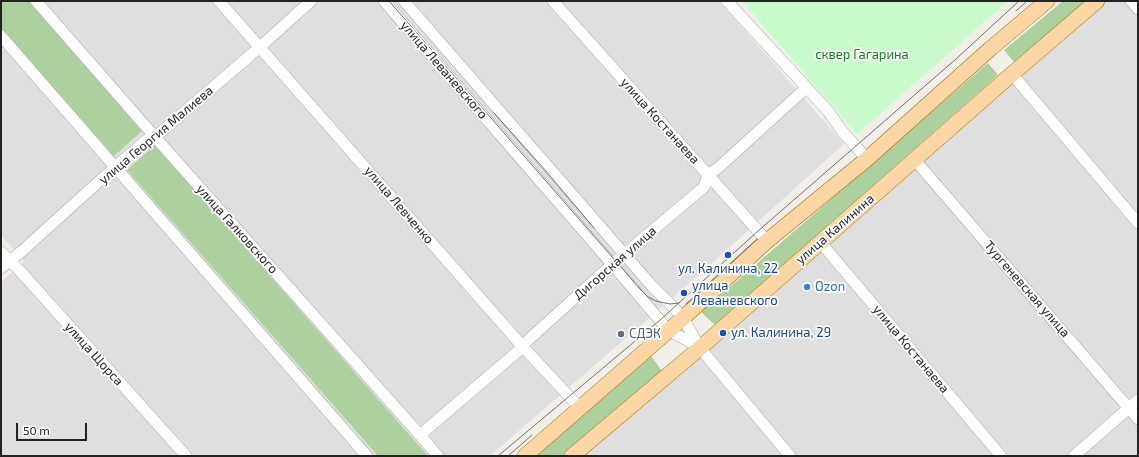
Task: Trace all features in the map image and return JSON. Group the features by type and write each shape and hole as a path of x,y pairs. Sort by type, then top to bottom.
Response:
{"main road":[{"path":"525,456 683,318 767,241 867,159 1047,1"},
{"name":"улица Калинина","path":"572,456 700,348 821,243 914,159 1097,1"}],"street":[{"name":"улица Галковского","path":"36,1 438,456"},
{"name":"улица Левченко","path":"219,1 523,347 580,408"},
{"name":"улица Георгия Малиева","path":"5,265 115,167 148,140 155,137 260,48 311,1"},
{"name":"улица Леваневского","path":"384,1 668,330 700,348"},
{"name":"улица Леваневского","path":"404,1 624,255 683,318 700,348 790,456"},
{"name":"улица Костанаева","path":"553,1 767,241"},
{"path":"727,1 828,111 842,131 867,159"},
{"path":"1131,1 1138,10"},
{"path":"1,36 367,456"},
{"path":"1012,74 1138,223"},
{"name":"Дигорская улица","path":"420,435 523,347 526,342 612,264 704,187 708,175 718,168 806,88"},
{"name":"Тургеневская улица","path":"914,159 1134,404 1138,419"},
{"name":"улица Костанаева","path":"821,243 1001,456"},
{"name":"улица Щорса","path":"1,252 5,265 186,456"},
{"path":"1074,456 1134,404"}],"shaded area":[{"path":"1,1 719,1 844,144 701,273 490,456 1,456 1,282 24,261 1,235"},
{"path":"1102,1 1132,1 1138,8 1138,456 581,456"}],"green space":[{"path":"1,1 29,1 143,130 114,156 1,28"},
{"name":"сквер Гагарина","path":"742,1 1008,1 857,134"},
{"path":"1063,1 1086,1 1014,62 1004,50"},
{"path":"988,63 998,75 715,325 701,312"},
{"path":"155,145 428,456 378,456 127,170"},
{"path":"651,356 662,371 564,456 536,456"}],"tram line":[{"path":"389,1 640,289 648,297 656,301 670,304 679,303"},
{"path":"498,456 659,321 758,231 956,59 1019,1"},
{"path":"1016,11 1027,1"},
{"path":"494,113 594,228"},
{"path":"686,304 757,239"},
{"path":"508,456 532,435"}],"place":[{"name":"ул. Калинина, 22","path":"728,255"},
{"name":"Ozon","path":"807,287"},
{"name":"улица Леваневского","path":"684,293"},
{"name":"ул. Калинина, 29","path":"723,333"},
{"name":"СДЭК","path":"621,334"}]}
